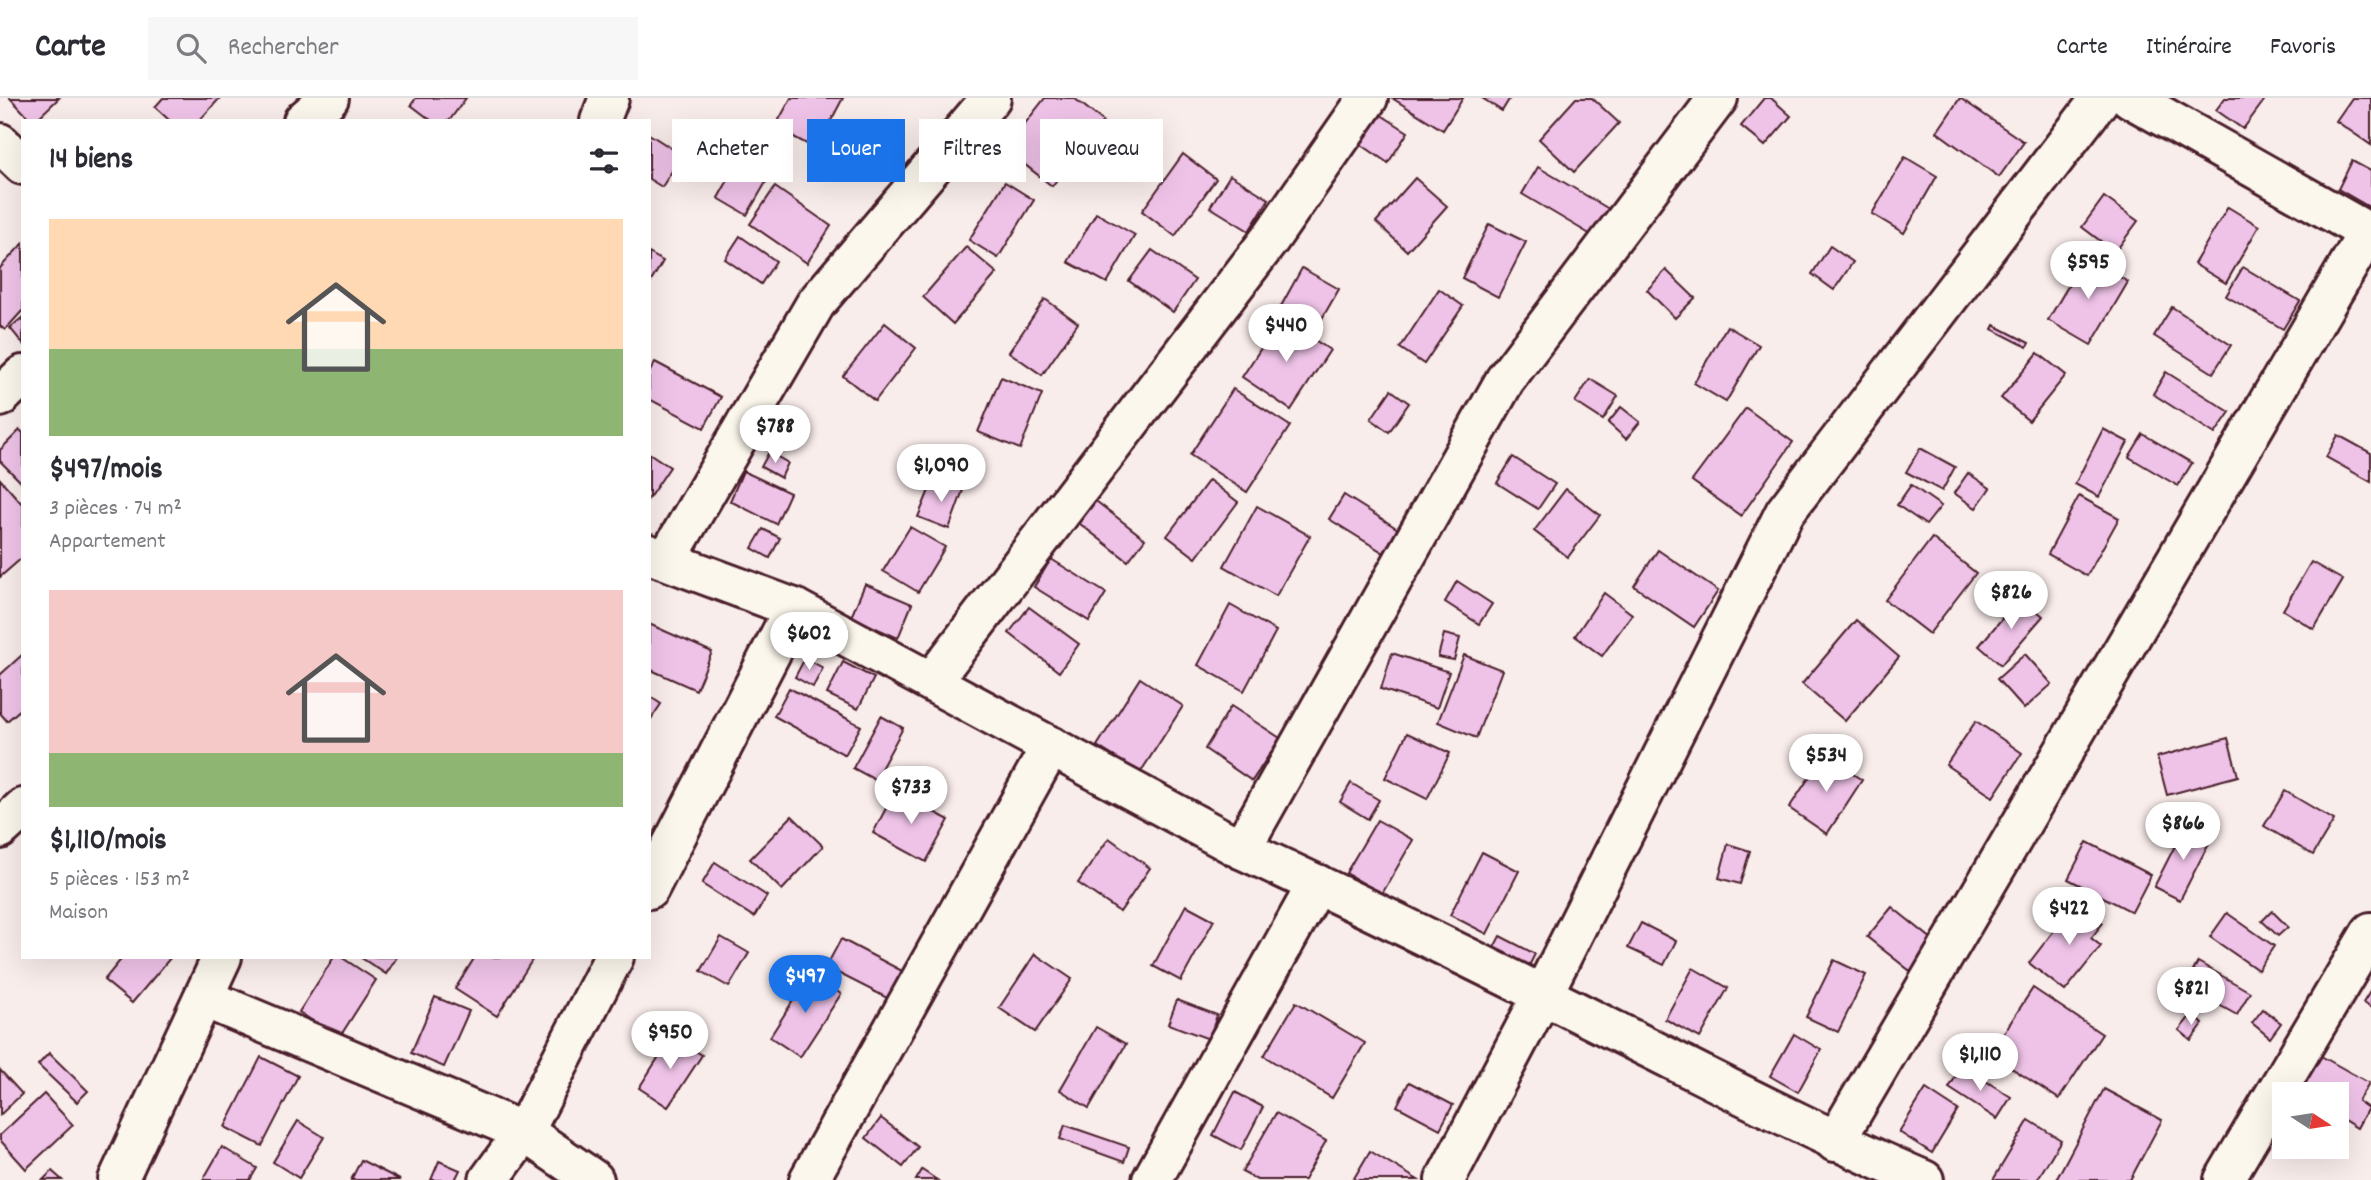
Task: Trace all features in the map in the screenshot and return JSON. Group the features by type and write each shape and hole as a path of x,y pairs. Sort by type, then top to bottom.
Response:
{"street":[{"path":"305,119 329,98"},
{"path":"601,119 610,98"},
{"path":"991,98 816,303 658,556 794,608 1241,849 1543,995 1835,1142 1924,1180"},
{"path":"932,681 1270,239 1368,98"},
{"path":"1241,849 1505,380 1718,98"},
{"path":"1445,1180 1543,995 1785,512 2101,98"},
{"path":"1835,1142 2370,233 2130,98"},
{"path":"0,142 21,162"},
{"path":"0,397 21,377"},
{"path":"651,885 794,608"},
{"path":"809,1180 1051,746"},
{"path":"0,829 21,810"},
{"path":"1152,1180 1317,884"},
{"path":"2224,1180 2371,932"},
{"path":"118,1180 221,959"},
{"path":"489,1180 524,1132 613,959"},
{"path":"204,998 524,1132 594,1180"}],"building":[{"path":"10,98 59,98 37,119 30,119"},
{"path":"163,98 220,98 201,119 168,119 155,107"},
{"path":"416,98 466,98 450,119 429,119 411,105"},
{"path":"791,98 843,98 832,119 807,119 807,144 793,137 793,119 779,119"},
{"path":"1045,98 1074,98 1100,119 1040,119 1040,177 1026,166 1026,122"},
{"path":"1392,98 1463,98 1443,130"},
{"path":"1482,98 1510,98 1502,111"},
{"path":"1576,98 1592,98 1619,123 1574,172 1539,139"},
{"path":"1764,98 1771,98 1791,116 1765,146 1741,126"},
{"path":"1960,98 2024,142 1999,177 1937,132"},
{"path":"2225,98 2266,98 2243,129 2216,110"},
{"path":"2352,98 2371,98 2371,145 2336,121"},
{"path":"1378,113 1408,132 1388,163 1359,143"},
{"path":"651,135 672,149 672,171 662,187 651,180"},
{"path":"1183,154 1216,179 1175,236 1142,211"},
{"path":"1905,157 1937,176 1904,233 1872,214"},
{"path":"2352,161 2371,171 2371,208 2338,189"},
{"path":"1538,167 1619,215 1603,242 1522,194"},
{"path":"1230,175 1269,199 1249,231 1210,207"},
{"path":"1415,178 1447,206 1407,251 1376,222"},
{"path":"727,182 766,182 747,215 718,198"},
{"path":"1005,182 1034,200 998,258 969,240"},
{"path":"775,187 831,226 807,263 750,224"},
{"path":"2104,197 2138,221 2115,252 2082,227"},
{"path":"2228,207 2259,226 2226,283 2194,264"},
{"path":"1096,213 1135,235 1107,283 1068,262"},
{"path":"1489,224 1526,242 1498,297 1462,278"},
{"path":"740,236 776,261 761,284 725,259"},
{"path":"21,245 21,312 5,330 0,326 0,268"},
{"path":"1830,246 1853,262 1834,290 1812,274"},
{"path":"966,247 997,273 953,324 923,297"},
{"path":"1152,250 1195,280 1173,312 1129,281"},
{"path":"651,254 663,261 651,282"},
{"path":"2086,256 2128,282 2091,345 2048,320"},
{"path":"2243,267 2300,301 2283,329 2226,296"},
{"path":"1302,268 1339,289 1316,329 1280,308"},
{"path":"1666,270 1695,298 1675,318 1647,290"},
{"path":"1439,289 1463,306 1424,364 1400,348"},
{"path":"1045,299 1078,323 1042,375 1009,352"},
{"path":"2172,307 2231,345 2213,373 2154,336"},
{"path":"1281,318 1330,350 1291,410 1242,377"},
{"path":"21,319 21,342 10,328"},
{"path":"885,323 916,348 875,401 843,376"},
{"path":"1994,325 2029,343 2027,347 1992,329"},
{"path":"1727,326 1759,345 1726,402 1694,383"},
{"path":"2038,353 2066,375 2029,421 2001,398"},
{"path":"655,362 721,397 704,428 651,400 651,369"},
{"path":"2166,372 2230,412 2215,434 2153,394"},
{"path":"1001,377 1042,394 1020,449 978,432"},
{"path":"1590,379 1618,396 1603,420 1575,402"},
{"path":"1233,389 1290,426 1247,492 1190,455"},
{"path":"1391,390 1409,403 1389,432 1371,419"},
{"path":"1621,407 1640,422 1626,439 1608,423"},
{"path":"1746,408 1793,442 1741,516 1692,481"},
{"path":"2103,429 2128,442 2099,497 2075,484"},
{"path":"21,431 21,482 0,461 0,450"},
{"path":"2143,434 2192,463 2178,486 2129,457"},
{"path":"2338,435 2371,453 2371,482 2326,457"},
{"path":"1920,448 1955,467 1942,491 1906,472"},
{"path":"769,452 788,463 781,478 761,467"},
{"path":"651,454 670,467 651,495"},
{"path":"1513,457 1555,484 1538,509 1497,483"},
{"path":"743,471 790,493 776,524 730,501"},
{"path":"1968,473 1990,488 1976,508 1954,493"},
{"path":"934,478 963,490 949,529 918,517"},
{"path":"0,479 21,503 21,559 0,577"},
{"path":"1209,480 1238,502 1196,558 1167,536"},
{"path":"1911,485 1941,506 1926,525 1897,505"},
{"path":"1566,489 1600,515 1568,557 1534,531"},
{"path":"1344,495 1398,529 1384,553 1329,519"},
{"path":"2079,496 2119,518 2087,576 2048,554"},
{"path":"1092,498 1145,539 1128,561 1075,520"},
{"path":"1257,506 1310,536 1276,596 1224,566"},
{"path":"910,527 945,547 918,592 883,571"},
{"path":"763,529 780,538 770,558 752,548"},
{"path":"1932,538 1976,573 1929,634 1885,600"},
{"path":"1658,550 1718,591 1694,627 1634,586"},
{"path":"1051,559 1106,593 1089,621 1034,587"},
{"path":"2311,562 2343,580 2314,629 2283,610"},
{"path":"1457,581 1492,604 1479,624 1445,602"},
{"path":"865,584 912,604 898,638 851,617"},
{"path":"1604,593 1632,614 1602,656 1575,636"},
{"path":"2020,597 2043,616 2001,665 1979,646"},
{"path":"1230,605 1276,631 1244,691 1198,665"},
{"path":"1029,607 1079,644 1059,672 1009,633"},
{"path":"1856,620 1899,657 1845,721 1802,684"},
{"path":"651,625 712,652 696,690 651,670"},
{"path":"1444,634 1460,638 1454,660 1438,657"},
{"path":"1392,653 1449,672 1437,708 1381,689"},
{"path":"2025,654 2052,684 2024,709 1997,679"},
{"path":"1464,655 1502,670 1476,738 1438,722"},
{"path":"21,656 21,709 7,721 0,713 0,675"},
{"path":"805,658 823,668 813,687 795,677"},
{"path":"843,662 874,678 858,709 827,694"},
{"path":"1140,678 1183,706 1140,773 1097,746"},
{"path":"789,688 861,726 845,755 774,716"},
{"path":"651,697 661,704 651,719"},
{"path":"1231,706 1280,738 1252,781 1205,749"},
{"path":"881,716 903,728 875,780 853,768"},
{"path":"1976,721 2022,753 1993,797 1946,765"},
{"path":"1407,733 1450,753 1427,799 1385,778"},
{"path":"2228,738 2238,776 2167,795 2157,757"},
{"path":"1824,755 1862,780 1827,834 1789,808"},
{"path":"1351,783 1379,800 1368,819 1340,802"},
{"path":"895,791 949,820 926,862 873,833"},
{"path":"2285,791 2334,820 2313,855 2264,826"},
{"path":"792,816 823,846 782,890 750,859"},
{"path":"1377,820 1413,840 1382,894 1346,873"},
{"path":"2186,824 2212,837 2180,900 2154,887"},
{"path":"1109,838 1150,868 1120,912 1078,883"},
{"path":"2087,842 2151,875 2132,912 2068,879"},
{"path":"1728,844 1750,851 1740,884 1719,878"},
{"path":"1482,852 1519,871 1487,934 1450,915"},
{"path":"715,862 767,896 754,917 702,884"},
{"path":"2076,902 2103,923 2091,938 2101,946 2065,991 2029,963"},
{"path":"1186,905 1214,920 1181,981 1153,966"},
{"path":"1892,907 1938,944 1914,974 1867,937"},
{"path":"2272,911 2288,927 2278,936 2262,921"},
{"path":"2227,913 2274,946 2258,970 2210,937"},
{"path":"1641,923 1676,941 1664,965 1628,948"},
{"path":"1500,936 1535,954 1523,978 1487,961"},
{"path":"721,937 749,953 729,987 701,971"},
{"path":"841,939 904,972 889,999 826,967"},
{"path":"1035,954 1072,979 1035,1032 999,1008"},
{"path":"121,959 169,959 132,1003 104,980"},
{"path":"333,959 344,959 376,980 339,1038 299,1012"},
{"path":"363,959 396,959 386,974"},
{"path":"474,959 533,959 497,1016 455,989"},
{"path":"1834,960 1866,975 1838,1032 1806,1017"},
{"path":"2198,962 2250,992 2237,1015 2185,986"},
{"path":"1693,968 1728,988 1700,1038 1665,1019"},
{"path":"810,974 841,994 800,1057 770,1037"},
{"path":"2033,988 2102,1034 2059,1099 1990,1054"},
{"path":"2371,990 2371,1008 2363,1003"},
{"path":"435,997 469,1011 444,1067 411,1053"},
{"path":"1177,1000 1217,1015 1209,1039 1168,1024"},
{"path":"1296,1002 1365,1043 1332,1098 1264,1056"},
{"path":"2263,1009 2281,1023 2270,1038 2252,1023"},
{"path":"2192,1014 2203,1024 2191,1040 2179,1030"},
{"path":"1096,1027 1126,1044 1089,1108 1060,1090"},
{"path":"1794,1034 1821,1050 1798,1092 1770,1076"},
{"path":"672,1036 702,1055 668,1107 639,1088"},
{"path":"49,1053 88,1091 77,1102 38,1065"},
{"path":"2321,1056 2369,1083 2358,1101 2368,1108 2357,1128 2349,1123 2349,1082 2306,1082"},
{"path":"261,1057 298,1076 262,1146 225,1127"},
{"path":"1962,1066 2011,1097 1997,1119 1949,1088"},
{"path":"0,1070 22,1094 0,1115"},
{"path":"1409,1082 1453,1105 1440,1129 1397,1106"},
{"path":"1926,1089 1958,1110 1932,1153 1899,1132"},
{"path":"2104,1089 2162,1120 2130,1180 2056,1180"},
{"path":"1235,1092 1263,1107 1241,1150 1213,1135"},
{"path":"44,1094 73,1125 26,1169 0,1140 0,1135"},
{"path":"1276,1113 1326,1141 1304,1180 1257,1180 1242,1172"},
{"path":"881,1118 918,1147 903,1167 866,1138"},
{"path":"2029,1120 2061,1140 2037,1180 1993,1180"},
{"path":"298,1121 324,1137 299,1178 273,1162"},
{"path":"1065,1125 1129,1147 1124,1162 1060,1139"},
{"path":"222,1147 257,1168 250,1180 203,1180"},
{"path":"1370,1151 1418,1180 1353,1180"},
{"path":"361,1160 400,1180 351,1180"},
{"path":"439,1161 460,1170 455,1180 431,1180"},
{"path":"922,1170 937,1180 916,1180"},
{"path":"52,1171 62,1180 43,1180"}]}
